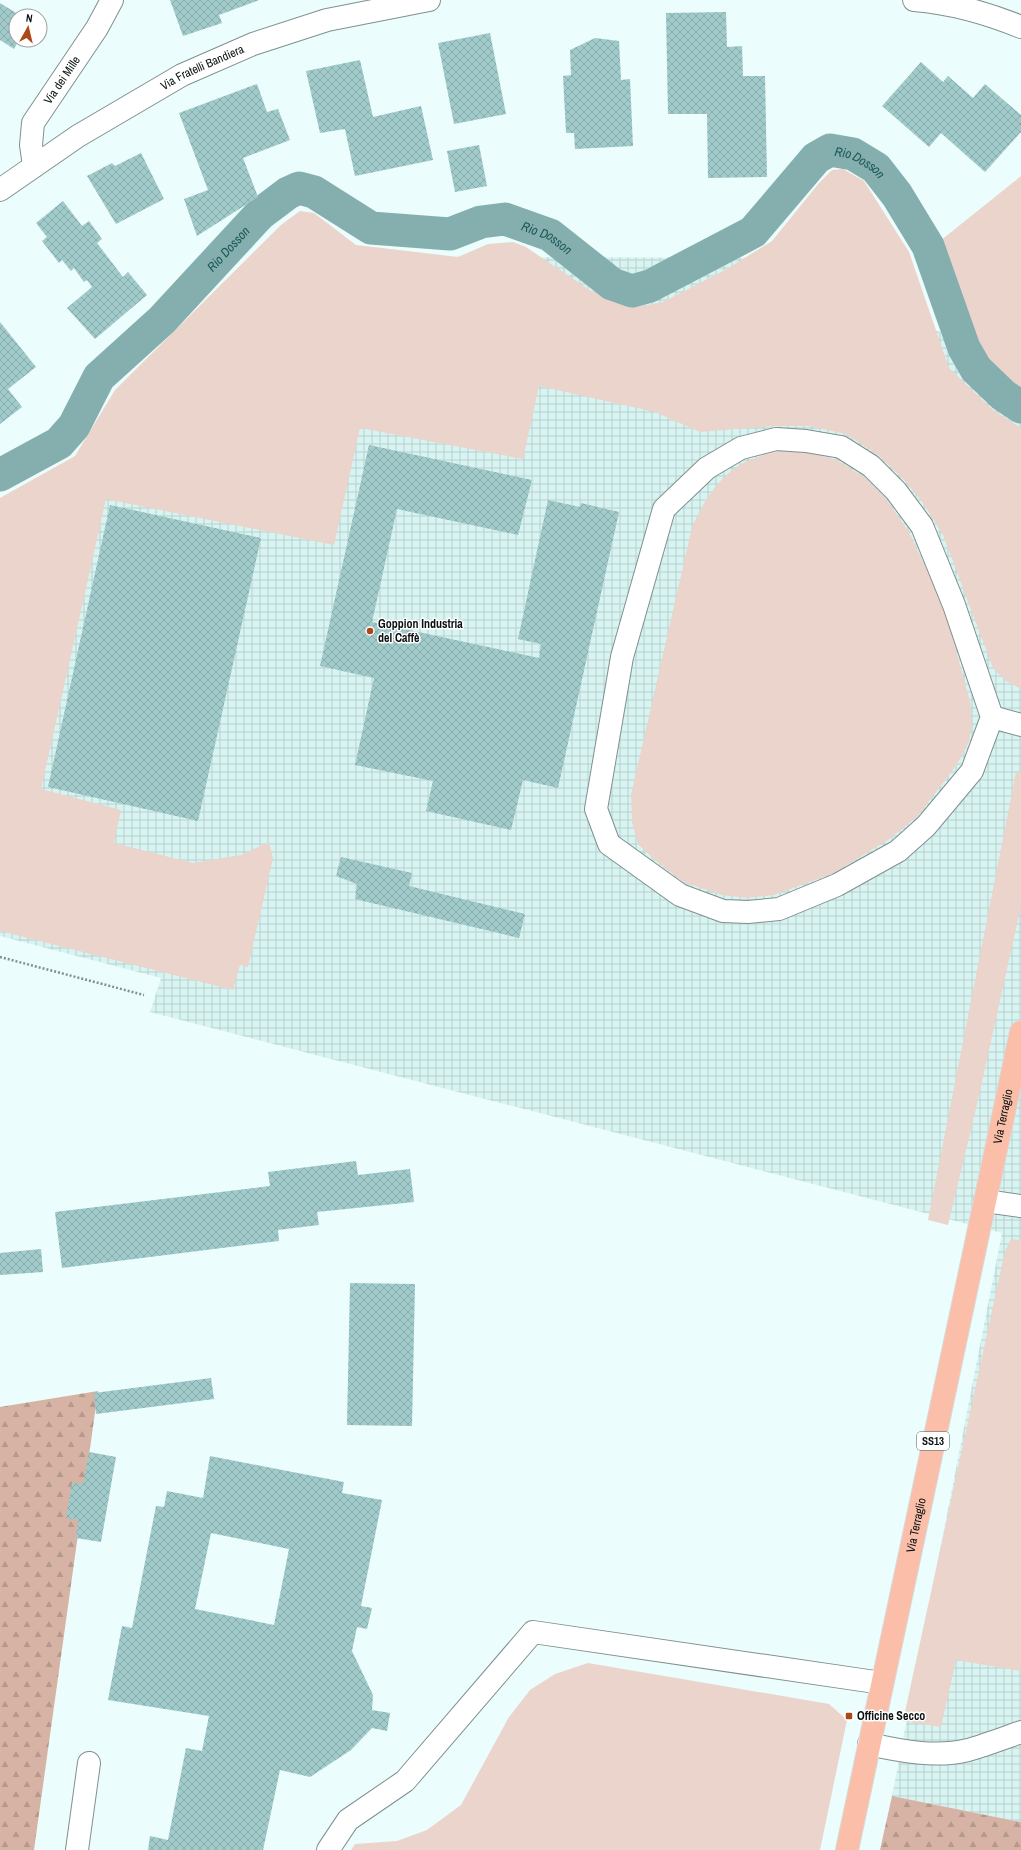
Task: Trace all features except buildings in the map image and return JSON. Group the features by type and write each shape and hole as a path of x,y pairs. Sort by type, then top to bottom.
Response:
{"main road":[{"name":"Via Terraglio","path":"847,1850 1021,1032"}],"street":[{"name":"Via dei Mille","path":"34,166 31,145 33,123 97,28 112,0"},
{"name":"Via Fratelli Bandiera","path":"3,183 34,166 78,136 163,86 253,44 327,20 429,0"},
{"path":"914,0 934,2 994,16 1021,27"},
{"path":"776,439 806,441 841,447 871,466 896,491 922,526 954,605 992,717 972,771 926,826 898,851 837,886 779,909 748,912 723,911 680,895 608,844 596,809 622,657 664,509 707,468 741,448 776,439"},
{"path":"992,717 1021,725"},
{"path":"985,1201 1021,1206"},
{"path":"328,1850 348,1820 405,1780 533,1632 882,1683"},
{"path":"869,1744 905,1752 937,1753 967,1750 1021,1732"},
{"path":"77,1850 89,1763"}],"path":[{"path":"0,957 144,995"}],"shaded area":[{"path":"843,169 864,181 909,252 949,368 992,409 1021,428 1021,689 1006,681 993,668 943,535 923,503 905,481 878,455 846,434 808,426 773,426 700,432 655,412 539,386 523,459 360,428 334,545 106,499 41,789 121,810 114,843 193,863 241,855 269,842 273,858 248,967 240,965 233,990 0,931 0,498 75,456 115,390 281,225 300,211 314,213 356,245 458,257 488,244 513,242 526,247 588,289 613,302 636,307 663,302 725,270 772,241 819,183 832,170"},
{"path":"1021,176 1021,393 992,370 970,333 940,241"},
{"path":"267,256 817,258 1021,381 1021,1822 892,1796 1002,1233 150,1012 161,978 0,936 0,507 69,475"},
{"path":"775,451 803,451 837,460 864,477 887,500 909,532 944,606 970,701 972,723 969,742 956,766 917,817 888,840 834,873 774,895 747,898 722,895 683,882 655,860 638,844 632,822 631,795 692,527 707,498 727,474 745,462"},
{"path":"1016,772 1021,772 1021,906 975,1113 948,1225 928,1220"},
{"path":"1011,1239 1021,1240 1021,1671 956,1660 941,1727 903,1721 1005,1251"},
{"path":"588,1663 829,1704 847,1720 820,1850 351,1850 355,1844 397,1841 427,1830 461,1805 509,1717 530,1690 555,1674"}],"green space":[{"path":"98,1391 34,1850 0,1850 0,1407"},
{"path":"892,1796 1021,1822 1021,1850 880,1850"}],"waterway":[{"name":"Rio Dosson","path":"0,475 59,443 74,426 99,377 162,320 260,214 288,193 299,188 314,192 371,228 450,234 481,222 505,219 550,235 612,284 632,291 650,286 753,232 816,158 830,150 853,154 876,168 897,195 928,246 964,348 976,369 1003,395 1021,407"}],"place":[{"name":"Goppion Industria del Caffè","path":"370,631"},
{"name":"Officine Secco","path":"849,1716"}]}
